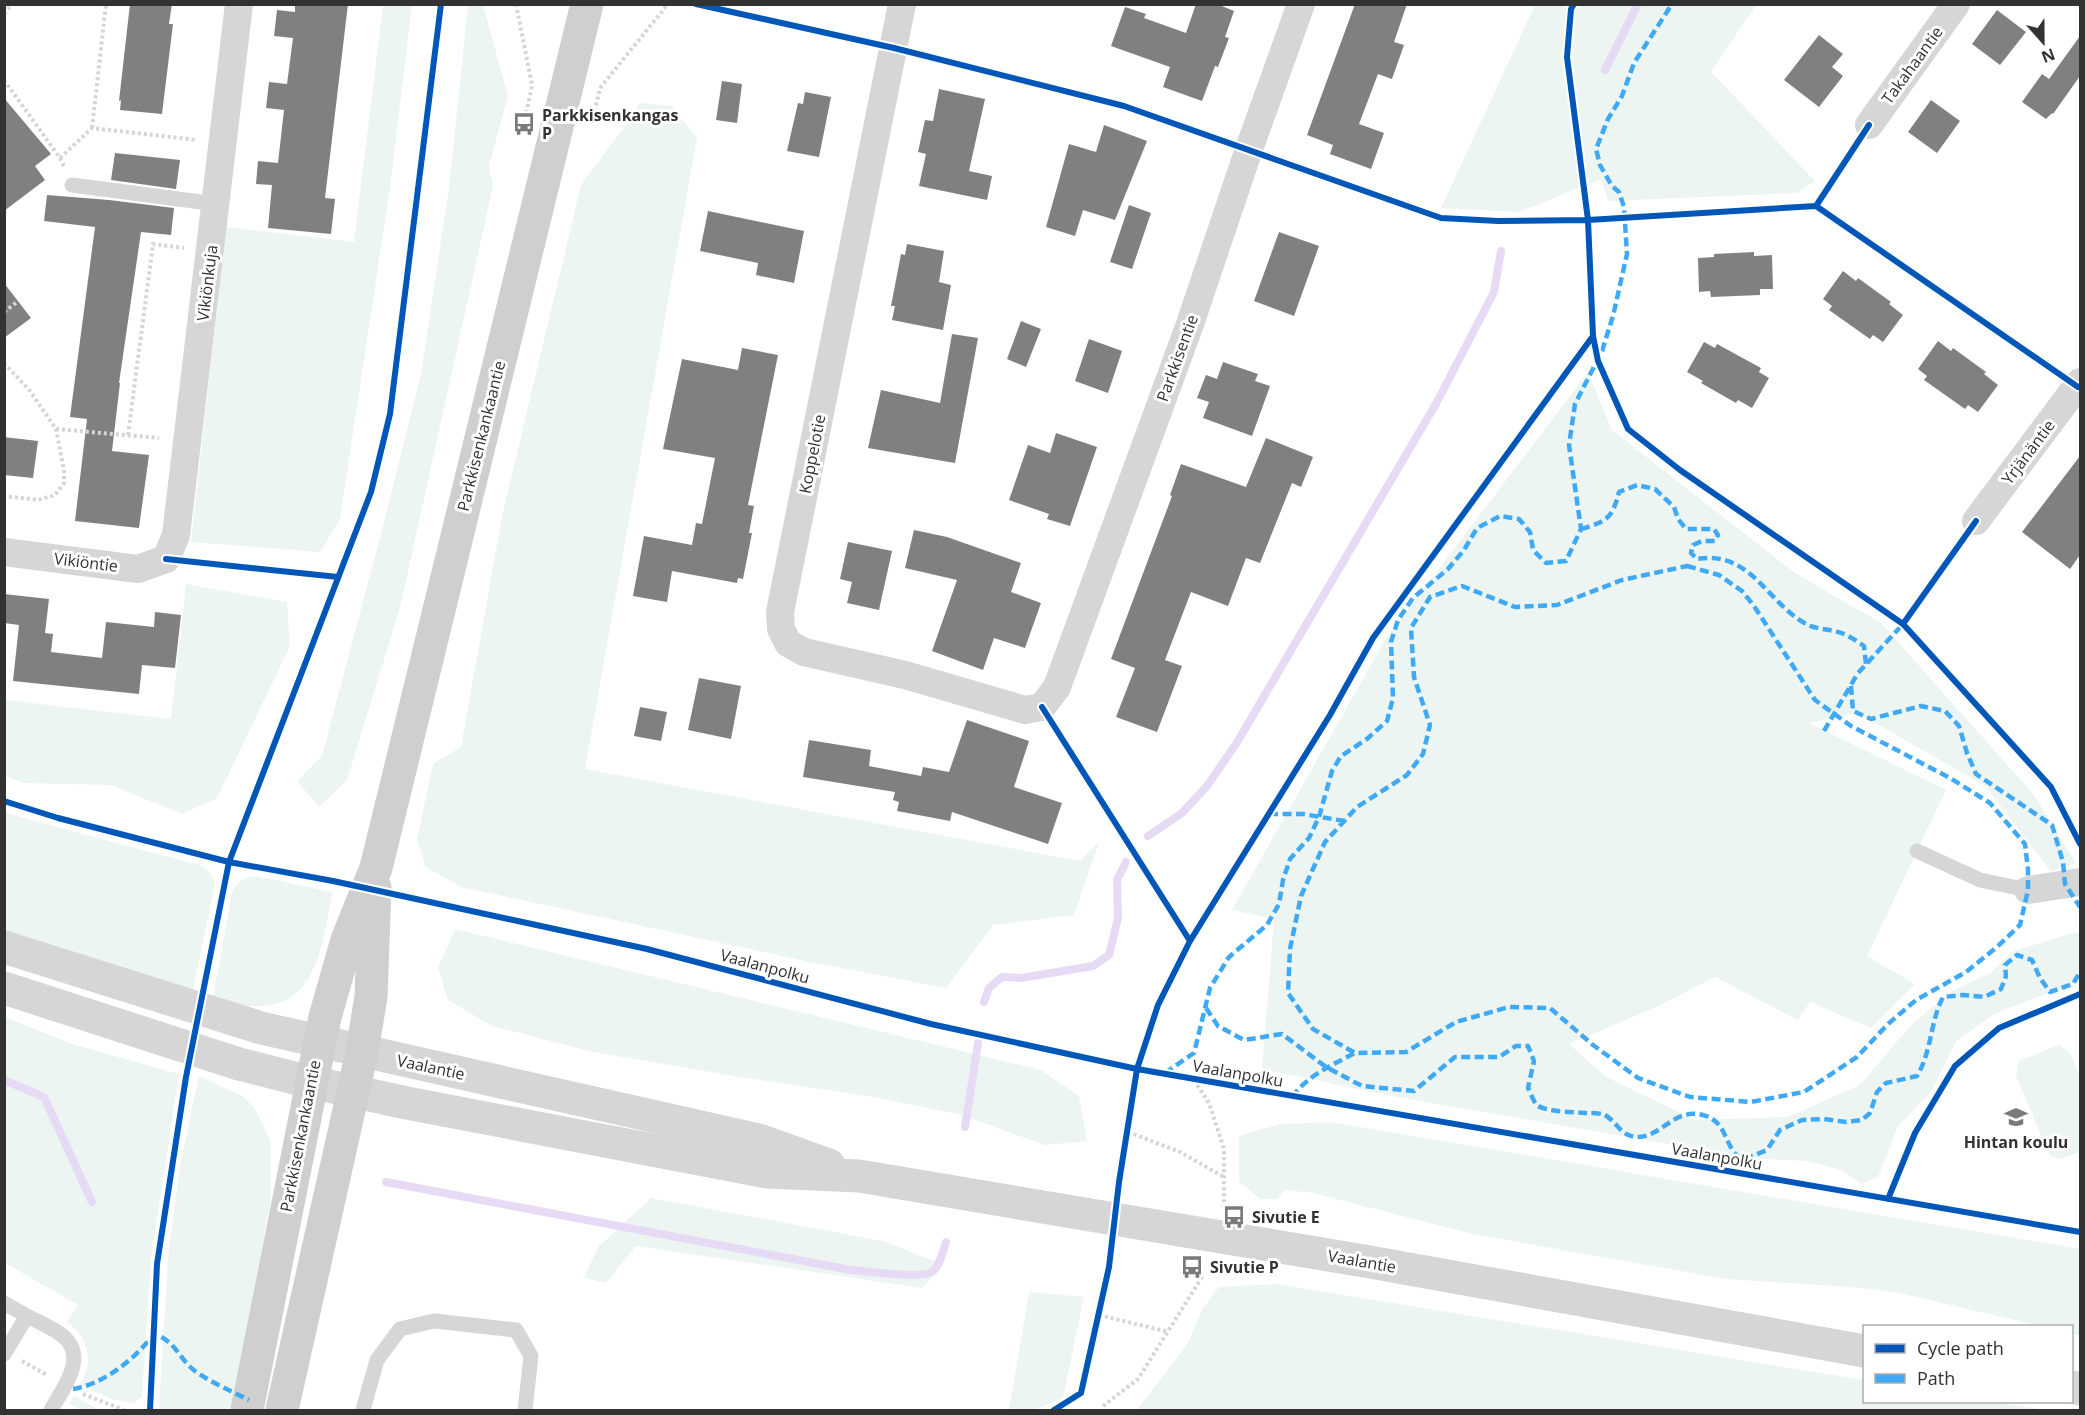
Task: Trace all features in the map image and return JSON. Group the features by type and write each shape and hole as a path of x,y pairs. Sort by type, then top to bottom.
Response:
{"main road":[{"name":"Parkkisenkankaantie","path":"247,1410 319,1042 347,940 376,868 587,4"},
{"name":"Parkkisenkankaantie","path":"282,1410 362,1052 372,986 376,868"}],"street":[{"name":"Vikiönkuja","path":"166,559 176,535 239,4"},
{"name":"Koppelotie","path":"902,4 780,612 781,629 788,643 804,652 905,675 1025,710 1042,707"},
{"name":"Parkkisentie","path":"1042,707 1057,687 1190,324 1301,4"},
{"name":"Takahaantie","path":"1869,125 1956,4"},
{"name":"Yrjänäntie","path":"1976,520 2080,386"},
{"name":"Vikiöntie","path":"4,552 138,569 166,559"},
{"path":"2028,890 2080,882"},
{"name":"Vaalantie","path":"4,947 261,1028 759,1140 859,1176"},
{"name":"Vaalantie","path":"4,988 239,1064 407,1103 767,1173 859,1176 1370,1262 1863,1351"}],"lane":[{"path":"72,185 216,204"},
{"path":"1917,850 1980,880 2028,890"},
{"path":"4,1303 64,1337 71,1346 74,1369 51,1410"},
{"path":"4,1354 27,1316"},
{"path":"363,1410 377,1360 400,1329 434,1321 516,1330 531,1356 525,1410"}],"path":[{"path":"4,14 12,4"},
{"path":"4,80 60,158 92,129 106,4"},
{"path":"516,4 532,85 524,124"},
{"path":"589,133 600,88 668,4"},
{"path":"92,129 222,143"},
{"path":"128,435 153,244 210,251"},
{"path":"4,312 17,302"},
{"path":"4,363 30,391 56,429 64,471 64,483 55,495 38,500 4,496"},
{"path":"56,429 188,441"},
{"path":"1194,1080 1209,1103 1224,1149 1224,1210"},
{"path":"1126,1142 1130,1122"},
{"path":"1128,1132 1180,1152 1224,1177"},
{"path":"1096,1401 1105,1408 1138,1379 1204,1274"},
{"path":"1096,1326 1101,1306"},
{"path":"1099,1315 1169,1332"}],"shaded area":[{"path":"383,5 412,5 390,188 340,519 320,552 191,542 226,227 354,242"},
{"path":"468,5 483,5 508,96 489,166 493,186 400,608 347,780 319,807 297,781 322,756 421,374 449,188"},
{"path":"1535,5 1756,5 1711,72 1815,181 1797,193 1608,201 1601,179 1519,212 1441,208"},
{"path":"640,103 672,106 697,138 585,769 1080,861 1099,842 1074,915 993,925 946,988 805,961 461,887 426,867 417,840 433,764 461,747 502,516 581,185"},
{"path":"1588,372 1612,430 1795,573 1881,623 2034,795 2076,863 2051,871 1985,786 1858,713 1809,723 1946,790 1867,956 1915,984 1871,1028 1810,1002 1798,1020 1715,977 1652,1009 1569,1044 1606,1077 1695,1120 1788,1117 1860,1085 1911,1025 1952,991 1990,973 2014,951 2080,932 2080,976 2060,988 1996,1013 1956,1041 1931,1092 1898,1126 1878,1177 1861,1184 1842,1170 1807,1161 1748,1158 1397,1097 1262,1069 1274,919 1232,910 1385,640"},
{"path":"186,584 287,602 290,646 217,798 182,814 111,785 24,783 5,776 5,700 171,719"},
{"path":"5,812 203,866 215,883 193,991 5,932"},
{"path":"255,876 333,892 320,952 304,985 291,997 273,1004 245,1006 213,998 232,892 241,881"},
{"path":"455,929 1041,1070 1079,1096 1087,1141 1045,1145 961,1115 873,1097 593,1052 492,1026 448,1000 438,968"},
{"path":"5,1017 72,1044 179,1074 151,1258 142,1397 133,1403 112,1399 80,1385 87,1368 87,1350 80,1335 67,1322 78,1305 5,1263"},
{"path":"2059,1045 2070,1053 2080,1076 2080,1152 2061,1159 2050,1156 2016,1076 2019,1061"},
{"path":"199,1076 244,1097 255,1109 271,1142 271,1198 232,1410 159,1410 168,1257 180,1165"},
{"path":"1331,1122 2080,1249 2080,1336 2073,1334 2073,1325 2036,1325 1895,1292 1726,1279 1472,1234 1314,1193 1285,1190 1277,1199 1260,1199 1239,1181 1239,1136 1281,1124"},
{"path":"651,1198 883,1241 944,1265 922,1288 636,1246 606,1283 584,1278 598,1247"},
{"path":"1277,1284 1863,1380 1863,1403 1998,1403 2045,1410 1140,1410 1139,1407 1187,1345 1203,1308 1219,1287"},
{"path":"1029,1292 1084,1297 1063,1398 1034,1410 1009,1410"},
{"path":"74,1396 100,1410 82,1410 69,1404"}],"building":[{"path":"130,4 172,4 169,24 173,24 162,114 120,110 121,100 119,101"},
{"path":"295,4 348,4 325,198 335,199 331,234 268,228 272,185 256,184 258,161 278,163 284,110 266,108 269,82 287,84 293,38 274,36 277,10 295,12"},
{"path":"1196,4 1217,4 1234,11 1225,37 1229,38 1218,67 1215,66 1202,101 1163,87 1170,67 1111,46 1125,7 1146,14 1144,18 1186,33"},
{"path":"1355,4 1407,4 1394,42 1404,45 1392,79 1378,74 1359,124 1384,133 1371,169 1330,154 1333,145 1307,135"},
{"path":"1997,10 2026,32 2000,65 1972,44"},
{"path":"1819,35 1843,54 1832,67 1843,76 1819,107 1784,80"},
{"path":"2080,36 2080,76 2053,114 2046,119 2022,102 2042,74 2049,79"},
{"path":"722,81 742,84 737,123 716,120"},
{"path":"939,89 985,99 969,171 992,176 987,200 919,186 926,154 918,152 925,120 933,121"},
{"path":"805,92 831,97 819,157 787,151 798,103 803,104"},
{"path":"4,98 51,154 35,166 45,180 4,211"},
{"path":"1931,100 1960,121 1937,153 1908,132"},
{"path":"1104,125 1147,141 1115,220 1083,210 1075,236 1046,227 1069,144 1096,152"},
{"path":"115,153 180,160 176,189 111,180"},
{"path":"47,195 174,208 171,235 141,232 119,383 112,451 149,455 139,528 75,521 87,419 70,417 95,227 44,221"},
{"path":"1129,205 1151,213 1132,269 1110,262"},
{"path":"708,211 804,231 794,283 756,275 758,263 700,251"},
{"path":"1279,232 1319,246 1294,316 1254,301"},
{"path":"907,244 944,251 939,282 951,285 943,330 892,320 895,306 891,306 901,254 905,255"},
{"path":"1754,252 1754,256 1772,255 1773,289 1760,289 1760,295 1711,297 1710,291 1699,292 1698,258 1714,257 1714,254"},
{"path":"1843,271 1856,281 1858,278 1891,302 1889,304 1903,315 1883,342 1873,335 1870,339 1829,310 1832,306 1823,299"},
{"path":"4,283 31,318 4,338"},
{"path":"1021,321 1041,329 1026,367 1007,359"},
{"path":"952,334 978,338 955,463 868,448 881,390 940,403"},
{"path":"1089,339 1122,351 1108,393 1075,381"},
{"path":"1938,341 1951,351 1953,348 1986,372 1984,374 1998,385 1978,412 1968,405 1965,409 1924,380 1927,376 1918,369"},
{"path":"1704,342 1715,348 1717,344 1761,368 1759,372 1769,378 1752,408 1738,400 1736,403 1701,383 1703,381 1687,372"},
{"path":"742,348 778,355 748,505 754,506 749,533 752,533 743,579 738,578 737,583 672,571 667,602 633,596 644,536 692,545 696,523 702,524 715,458 663,449 682,359 738,370"},
{"path":"1223,362 1258,374 1255,381 1270,386 1252,436 1203,418 1209,402 1197,398 1206,375 1217,379"},
{"path":"1056,433 1097,447 1070,526 1047,519 1049,514 1009,500 1028,445 1050,453"},
{"path":"4,437 38,441 33,478 4,475"},
{"path":"1266,438 1313,457 1301,487 1292,483 1260,563 1246,558 1228,606 1191,592 1165,660 1182,666 1157,732 1116,717 1135,668 1111,659 1172,496 1170,495 1181,464 1246,487"},
{"path":"2080,456 2080,555 2070,569 2022,532"},
{"path":"914,530 947,537 1021,563 1011,592 1041,603 1025,648 994,638 983,670 932,651 957,580 905,568"},
{"path":"848,542 892,551 879,610 847,603 852,582 840,579"},
{"path":"4,594 49,599 45,633 53,634 51,652 102,658 106,622 154,627 155,612 181,615 175,668 142,665 139,694 13,681 19,625 4,623"},
{"path":"699,678 741,686 731,739 688,730"},
{"path":"640,707 667,712 661,741 634,736"},
{"path":"967,720 1029,741 1014,787 1062,803 1048,844 952,812 950,821 897,811 899,802 893,800 895,792 803,777 809,740 871,750 869,766 921,776 923,767 949,772"}],"waterway":[{"path":"1605,70 1638,4"},
{"path":"1148,836 1182,813 1207,786 1236,744 1437,402 1494,292 1501,251"},
{"path":"984,1002 989,988 1002,977 1021,978 1093,966 1109,955 1118,918 1117,880 1126,862"},
{"path":"965,1127 978,1043"},
{"path":"4,1080 44,1097 92,1202"},
{"path":"386,1182 851,1270 905,1275 926,1274 932,1272 937,1266 946,1242"}],"marked path":[{"path":"1165,1073 1194,1053 1210,988 1229,957 1267,925 1279,904 1283,880 1290,859 1309,838 1319,817 1332,771 1341,756 1367,739 1387,721 1393,698 1391,642 1398,620 1413,598 1448,569 1464,550 1477,528 1500,516 1519,519 1530,532 1533,550 1546,563 1566,561 1581,529 1569,445 1575,404 1602,351 1613,316 1627,254 1624,207 1619,192 1612,186 1600,165 1596,149 1608,119 1622,96 1634,63 1672,4"},
{"path":"1581,529 1607,518 1614,508 1619,492 1637,485 1655,489 1674,507 1678,519 1686,529 1714,529 1718,535 1715,541 1702,541 1693,545 1691,553 1697,559 1716,558 1745,570 1781,605 1808,625 1840,632 1864,646 1866,664"},
{"path":"1687,566 1719,575 1742,591 1815,700 1851,726 1950,778 1990,803 2025,844 2028,890 2020,925 1966,972 1916,1000 1888,1024 1857,1057 1804,1092 1751,1102 1690,1097 1638,1078 1593,1045 1550,1008 1509,1007 1456,1022 1406,1052 1355,1053 1313,1029 1288,993 1290,949 1301,896 1325,842 1357,807 1407,775 1423,754 1430,725 1414,677 1411,628 1430,597 1462,586 1515,607 1557,605 1622,580 1687,566"},
{"path":"1824,731 1858,673 1903,624"},
{"path":"1851,686 1853,711 1871,719 1921,706 1945,711 1959,726 1976,774 2052,825 2063,862 2065,884 2080,907"},
{"path":"1269,814 1303,814 1344,821"},
{"path":"1206,1008 1218,1026 1244,1040 1282,1034 1326,1067 1362,1086 1414,1091 1455,1057 1499,1057 1516,1046 1528,1046 1534,1061 1528,1088 1537,1105 1546,1109 1603,1114 1628,1135 1638,1137 1647,1136 1686,1115 1706,1116 1719,1125 1732,1149 1743,1160 1767,1150 1780,1130 1802,1120 1824,1119 1846,1122 1862,1120 1870,1113 1877,1092 1886,1083 1917,1076 1926,1057 1943,997 1963,995 1984,997 2001,989 2006,976 2005,965 2017,955 2032,960 2040,978 2050,992 2073,984 2080,972"},
{"path":"1292,1097 1313,1077 1355,1053"},
{"path":"73,1389 96,1382 118,1369 154,1334 167,1341 195,1371 249,1400"}],"cycle path":[{"path":"150,1410 157,1264 186,1077 229,862 371,492 390,414 441,4"},
{"path":"696,4 894,48 1124,106 1441,218 1498,221 1588,220 1816,206"},
{"path":"1054,1410 1081,1393 1109,1267 1119,1182 1137,1069 1158,1005 1190,941 1330,715 1373,638 1593,336 1588,220 1567,57 1571,9 1574,4"},
{"path":"1869,125 1816,206 2078,387"},
{"path":"1593,336 1598,361 1628,429 1680,470 1903,624 2051,787 2080,844"},
{"path":"1903,624 1976,521"},
{"path":"166,559 338,577"},
{"path":"1042,707 1190,941"},
{"name":"Vaalanpolku","path":"4,801 58,818 229,862 333,881 647,949 931,1024 1137,1069 2080,1232"},
{"path":"1888,1199 1915,1133 1955,1066 1999,1028 2080,994"}],"place":[{"name":"Parkkisenkangas P","path":"524,124"},
{"name":"Hintan koulu","path":"2016,1117"},
{"name":"Sivutie E","path":"1234,1217"},
{"name":"Sivutie P","path":"1192,1267"}]}
